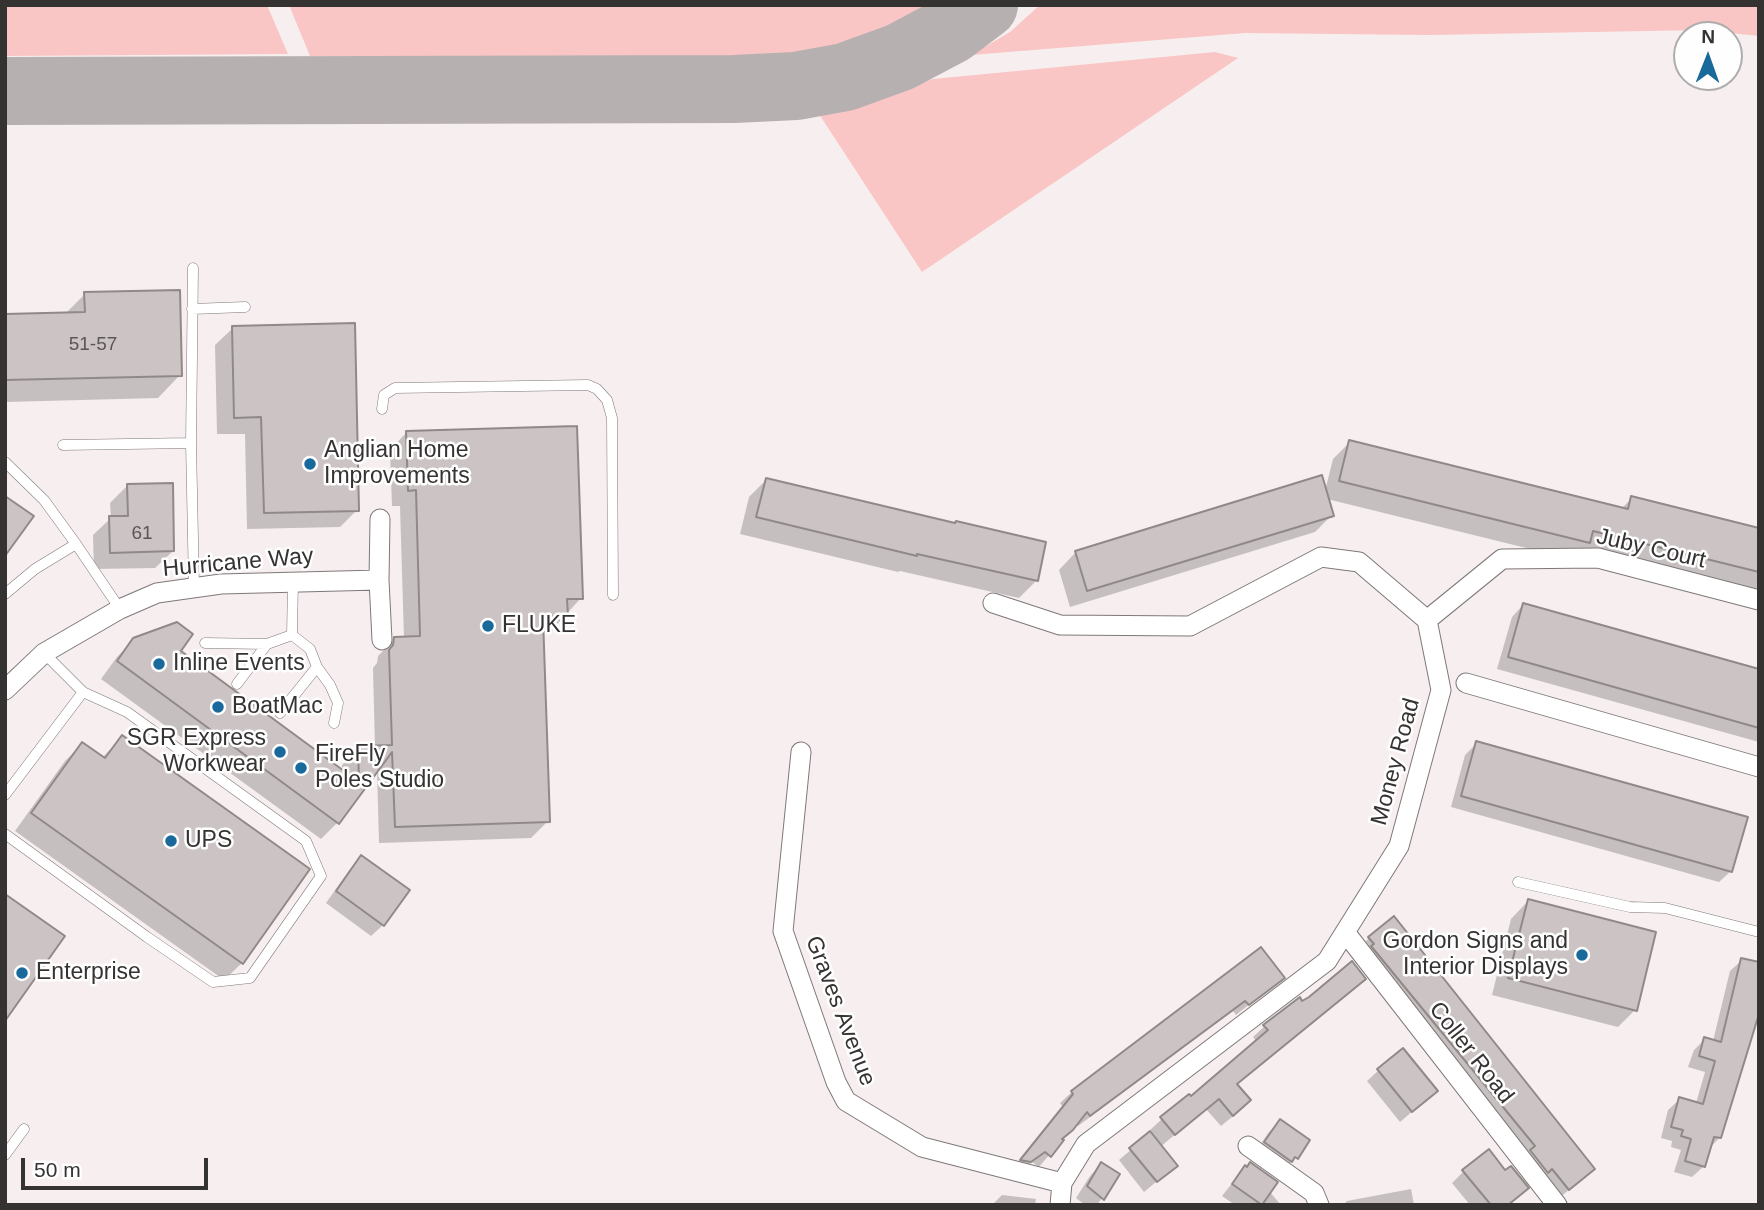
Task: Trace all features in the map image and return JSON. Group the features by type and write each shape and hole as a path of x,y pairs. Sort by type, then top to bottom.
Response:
{"street":[{"path":"380,519 382,640"},
{"path":"993,603 1060,625 1190,626 1321,557 1359,562 1427,620"},
{"name":"Juby Court","path":"1427,620 1502,559 1598,558 1759,600"},
{"name":"Hurricane Way","path":"5,690 44,653 120,609 157,593 194,587 293,581 379,580"},
{"name":"Money Road","path":"1060,1205 1062,1183 1086,1144 1327,961 1399,846 1441,690 1427,620"},
{"path":"1466,683 1759,767"},
{"name":"Graves Avenue","path":"801,752 783,931 836,1082 846,1101 922,1147 1062,1183"},
{"name":"Coller Road","path":"1345,932 1557,1205"},
{"path":"1248,1146 1314,1194 1320,1205"}],"lane":[{"path":"193,268 191,443 194,587"},
{"path":"192,309 245,307"},
{"path":"382,410 384,395 395,388 588,385 597,389 607,400 612,418 613,595"},
{"path":"63,445 191,443"},
{"path":"5,462 44,500 120,609"},
{"path":"5,594 35,569 76,544"},
{"path":"292,635 293,581"},
{"path":"205,643 267,644 292,635"},
{"path":"292,635 310,649 317,667 330,685 338,703 334,723"},
{"path":"237,684 267,644"},
{"path":"5,834 146,937 213,982 250,978 321,876 306,841 127,712 83,692 44,653"},
{"path":"280,713 317,667"},
{"path":"5,795 83,692"},
{"path":"1518,881 1630,907 1665,908 1759,932"},
{"path":"5,1154 23,1129"}],"shaded area":[{"path":"5,5 267,5 288,54 5,56"},
{"path":"289,5 939,5 928,13 875,37 820,50 758,56 310,56"},
{"path":"1040,5 1759,5 1759,36 1743,34 1743,21 1673,21 1673,31 1429,35 1245,33 971,55 1010,32"},
{"path":"1215,52 1238,58 922,272 819,114 933,79"}],"building":[{"path":"180,290 182,376 5,380 5,314 85,312 84,292"},
{"name":"Anglian Home Improvements","path":"355,323 359,511 264,513 261,417 234,418 232,326"},
{"name":"FLUKE","path":"577,426 583,599 567,599 568,616 543,617 550,822 395,827 392,752 339,824 117,661 133,638 177,622 193,634 181,651 359,782 358,746 392,745 389,650 394,637 420,636 416,490 408,491 406,431"},
{"path":"1349,440 1628,509 1631,496 1759,528 1759,572 1593,531 1590,543 1339,481"},
{"path":"1322,475 1334,516 1087,591 1075,551"},
{"path":"766,478 1046,542 1038,581 917,556 756,517"},
{"path":"173,483 174,551 110,553 109,516 128,516 127,484"},
{"path":"5,496 34,516 5,556"},
{"path":"1523,603 1759,669 1759,728 1508,657"},
{"name":"UPS","path":"122,735 310,869 243,964 31,813 82,742 105,758"},
{"path":"1476,741 1748,817 1732,872 1461,796"},
{"path":"361,855 410,890 384,926 336,891"},
{"name":"Enterprise","path":"5,894 65,936 5,1021"},
{"name":"Gordon Signs and Interior Displays","path":"1528,899 1656,932 1637,1011 1508,978"},
{"path":"1394,916 1595,1169 1569,1190 1552,1169 1548,1173 1530,1150 1535,1146 1371,946 1374,944 1368,937"},
{"path":"1261,947 1285,978 1249,1005 1245,1001 1090,1116 1087,1112 1062,1139 1064,1140 1051,1157 1045,1152 1031,1162 1020,1160 1073,1094 1071,1091"},
{"path":"1741,958 1759,962 1759,1014 1721,1138 1714,1137 1705,1167 1685,1161 1691,1139 1681,1136 1683,1130 1671,1127 1679,1097 1703,1104 1715,1061 1699,1056 1704,1037 1721,1042"},
{"path":"1352,961 1366,979 1237,1084 1251,1100 1233,1116 1219,1099 1175,1135 1160,1117 1189,1094 1191,1096 1268,1030 1263,1025 1300,997 1302,1001 1309,997"},
{"path":"1403,1048 1438,1091 1412,1112 1377,1069"},
{"path":"1280,1119 1310,1140 1298,1159 1295,1157 1292,1162 1264,1142"},
{"path":"1150,1131 1178,1166 1157,1182 1129,1148"},
{"path":"1489,1149 1505,1170 1511,1166 1529,1188 1508,1205 1491,1205 1462,1170"},
{"path":"1101,1162 1120,1174 1104,1200 1087,1186"},
{"path":"1250,1162 1278,1182 1262,1205 1232,1184"}],"taxiway":[{"path":"5,91 734,89 796,86 845,77 900,57 951,30 984,5"}],"place":[{"name":"Anglian Home Improvements","path":"310,464"},
{"name":"FLUKE","path":"488,626"},
{"name":"Inline Events","path":"159,664"},
{"name":"BoatMac","path":"218,707"},
{"name":"SGR Express Workwear","path":"280,752"},
{"name":"FireFly Poles Studio","path":"301,768"},
{"name":"UPS","path":"171,841"},
{"name":"Gordon Signs and Interior Displays","path":"1582,955"},
{"name":"Enterprise","path":"22,973"}]}
